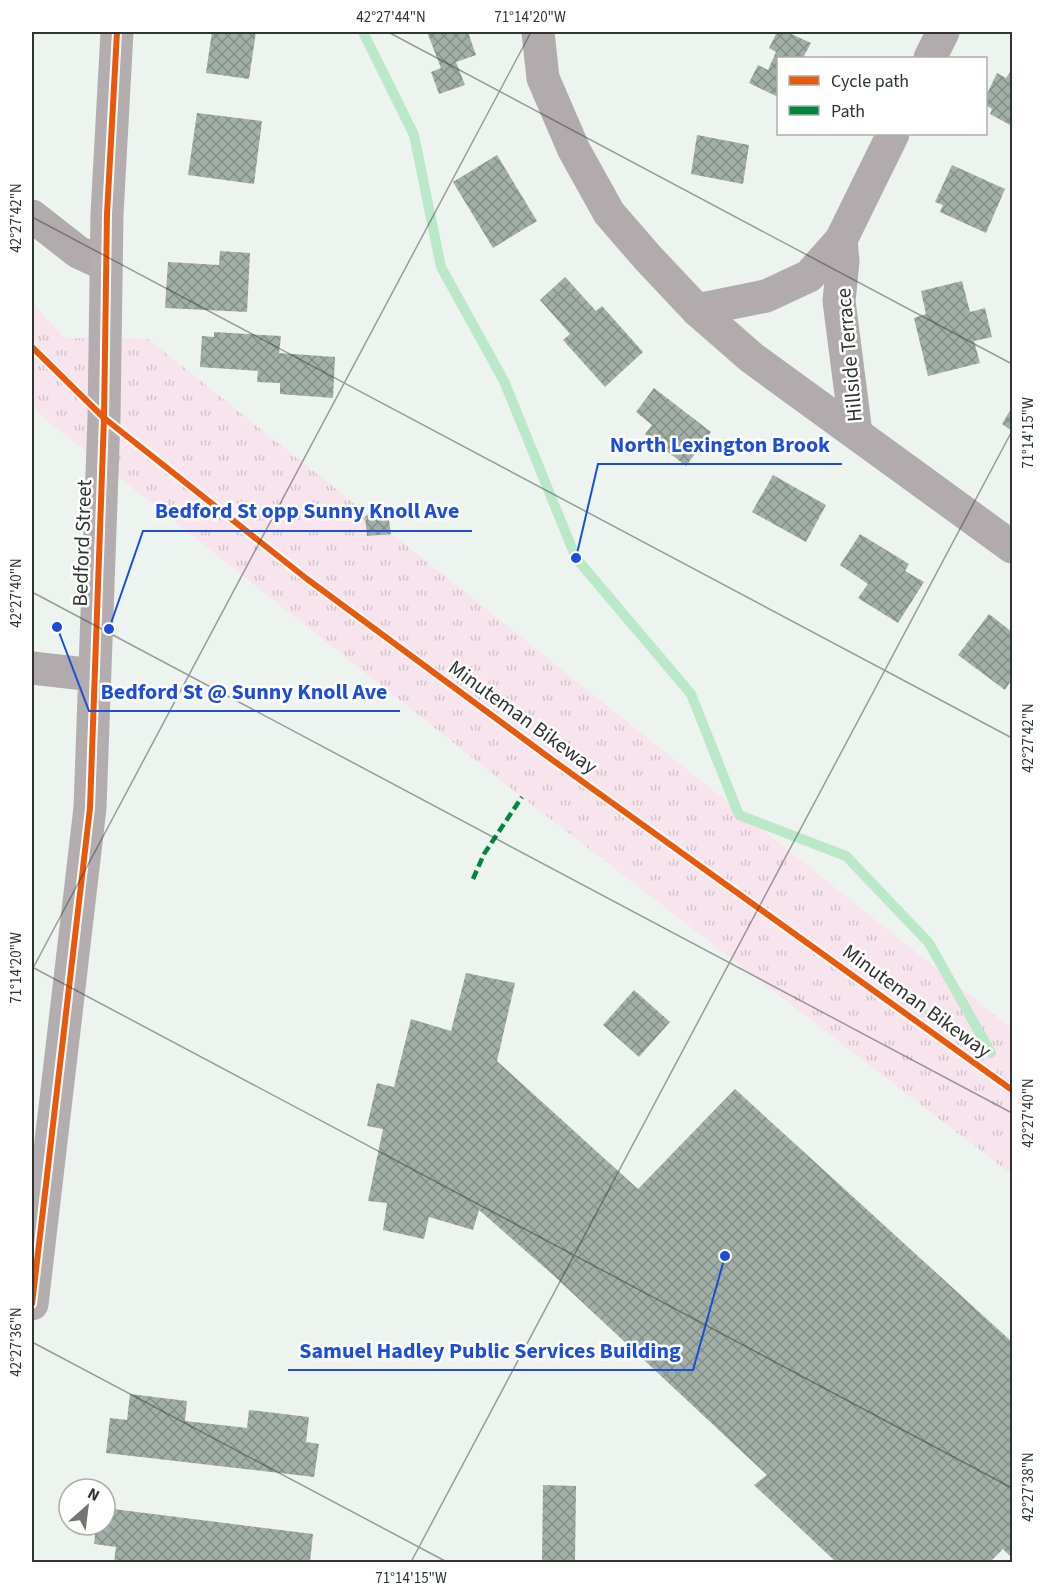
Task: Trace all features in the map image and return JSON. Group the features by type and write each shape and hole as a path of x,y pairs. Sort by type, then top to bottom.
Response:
{"main road":[{"name":"Bedford Street","path":"32,1304 90,808 103,429 106,265 117,32"}],"street":[{"path":"538,32 543,78 574,150 609,213 648,258 697,310 753,358 1012,548"},
{"path":"930,57 943,32"},
{"name":"Hillside Terrace","path":"697,310 766,296 809,276 841,240 893,135"},
{"path":"32,216 78,252 106,265"},
{"name":"Hillside Terrace","path":"841,240 843,261 839,301 856,433"},
{"path":"32,668 94,675"}],"green space":[{"path":"32,302 64,338 148,339 1012,1029 1012,1175 522,797 44,418 32,405"}],"building":[{"path":"212,32 256,32 249,79 206,73"},
{"path":"427,32 468,32 476,55 456,62 465,85 439,94 431,72 441,68"},
{"path":"777,32 787,32 811,43 804,56 806,57 777,57 777,97 749,83 758,65 768,70 776,52 769,48"},
{"path":"1010,72 1012,73 1012,126 990,114 992,109 987,106 987,94 997,73 1006,78"},
{"path":"197,113 262,121 254,184 188,175"},
{"path":"697,135 749,145 743,184 691,174"},
{"path":"497,155 537,221 493,248 453,182"},
{"path":"952,165 1005,189 986,233 940,212 943,205 935,202"},
{"path":"220,251 250,253 247,312 165,308 168,262 219,265"},
{"path":"565,277 596,311 602,306 643,352 605,387 563,340 570,334 540,300"},
{"path":"962,281 970,312 985,308 992,337 974,341 980,363 928,376 914,318 926,314 921,291"},
{"path":"214,332 281,336 279,353 335,357 333,398 280,394 280,383 257,382 258,371 200,367 202,336 214,337"},
{"path":"654,388 711,432 686,466 645,434 652,425 636,412"},
{"path":"1012,407 1012,431 1002,424"},
{"path":"773,475 826,505 806,542 752,512"},
{"path":"388,514 391,534 367,536 365,516"},
{"path":"860,534 909,564 905,571 924,582 898,623 858,598 868,584 840,565"},
{"path":"989,614 1012,632 1012,679 1005,690 958,655"},
{"path":"466,973 515,983 497,1061 638,1189 735,1089 1012,1342 1012,1558 1003,1549 990,1562 836,1562 754,1485 767,1475 552,1274 479,1210 473,1230 429,1217 424,1239 383,1230 387,1203 368,1201 383,1129 367,1126 377,1083 394,1087 411,1019 451,1031"},
{"path":"634,990 670,1022 639,1057 603,1025"},
{"path":"130,1394 187,1401 185,1421 247,1428 249,1410 309,1417 306,1442 319,1444 314,1477 106,1453 110,1418 127,1420"},
{"path":"543,1485 576,1486 575,1562 542,1562"},
{"path":"117,1510 313,1534 310,1562 114,1562 116,1547 94,1544 95,1537 117,1537"}],"waterway":[{"path":"363,32 414,135 441,267 504,381 576,558 691,694 739,815 846,856 929,943 991,1053"}],"marked path":[{"path":"473,879 484,854 522,797"}],"cycle path":[{"path":"32,1304 90,808 104,418 107,214 117,32"},
{"name":"Minuteman Bikeway","path":"32,347 104,418 307,579 551,759 1012,1090"}],"place":[{"name":"North Lexington Brook","path":"576,558"},
{"name":"Bedford St @ Sunny Knoll Ave","path":"57,627"},
{"name":"Bedford St opp Sunny Knoll Ave","path":"109,629"},
{"name":"Samuel Hadley Public Services Building","path":"725,1256"}]}
